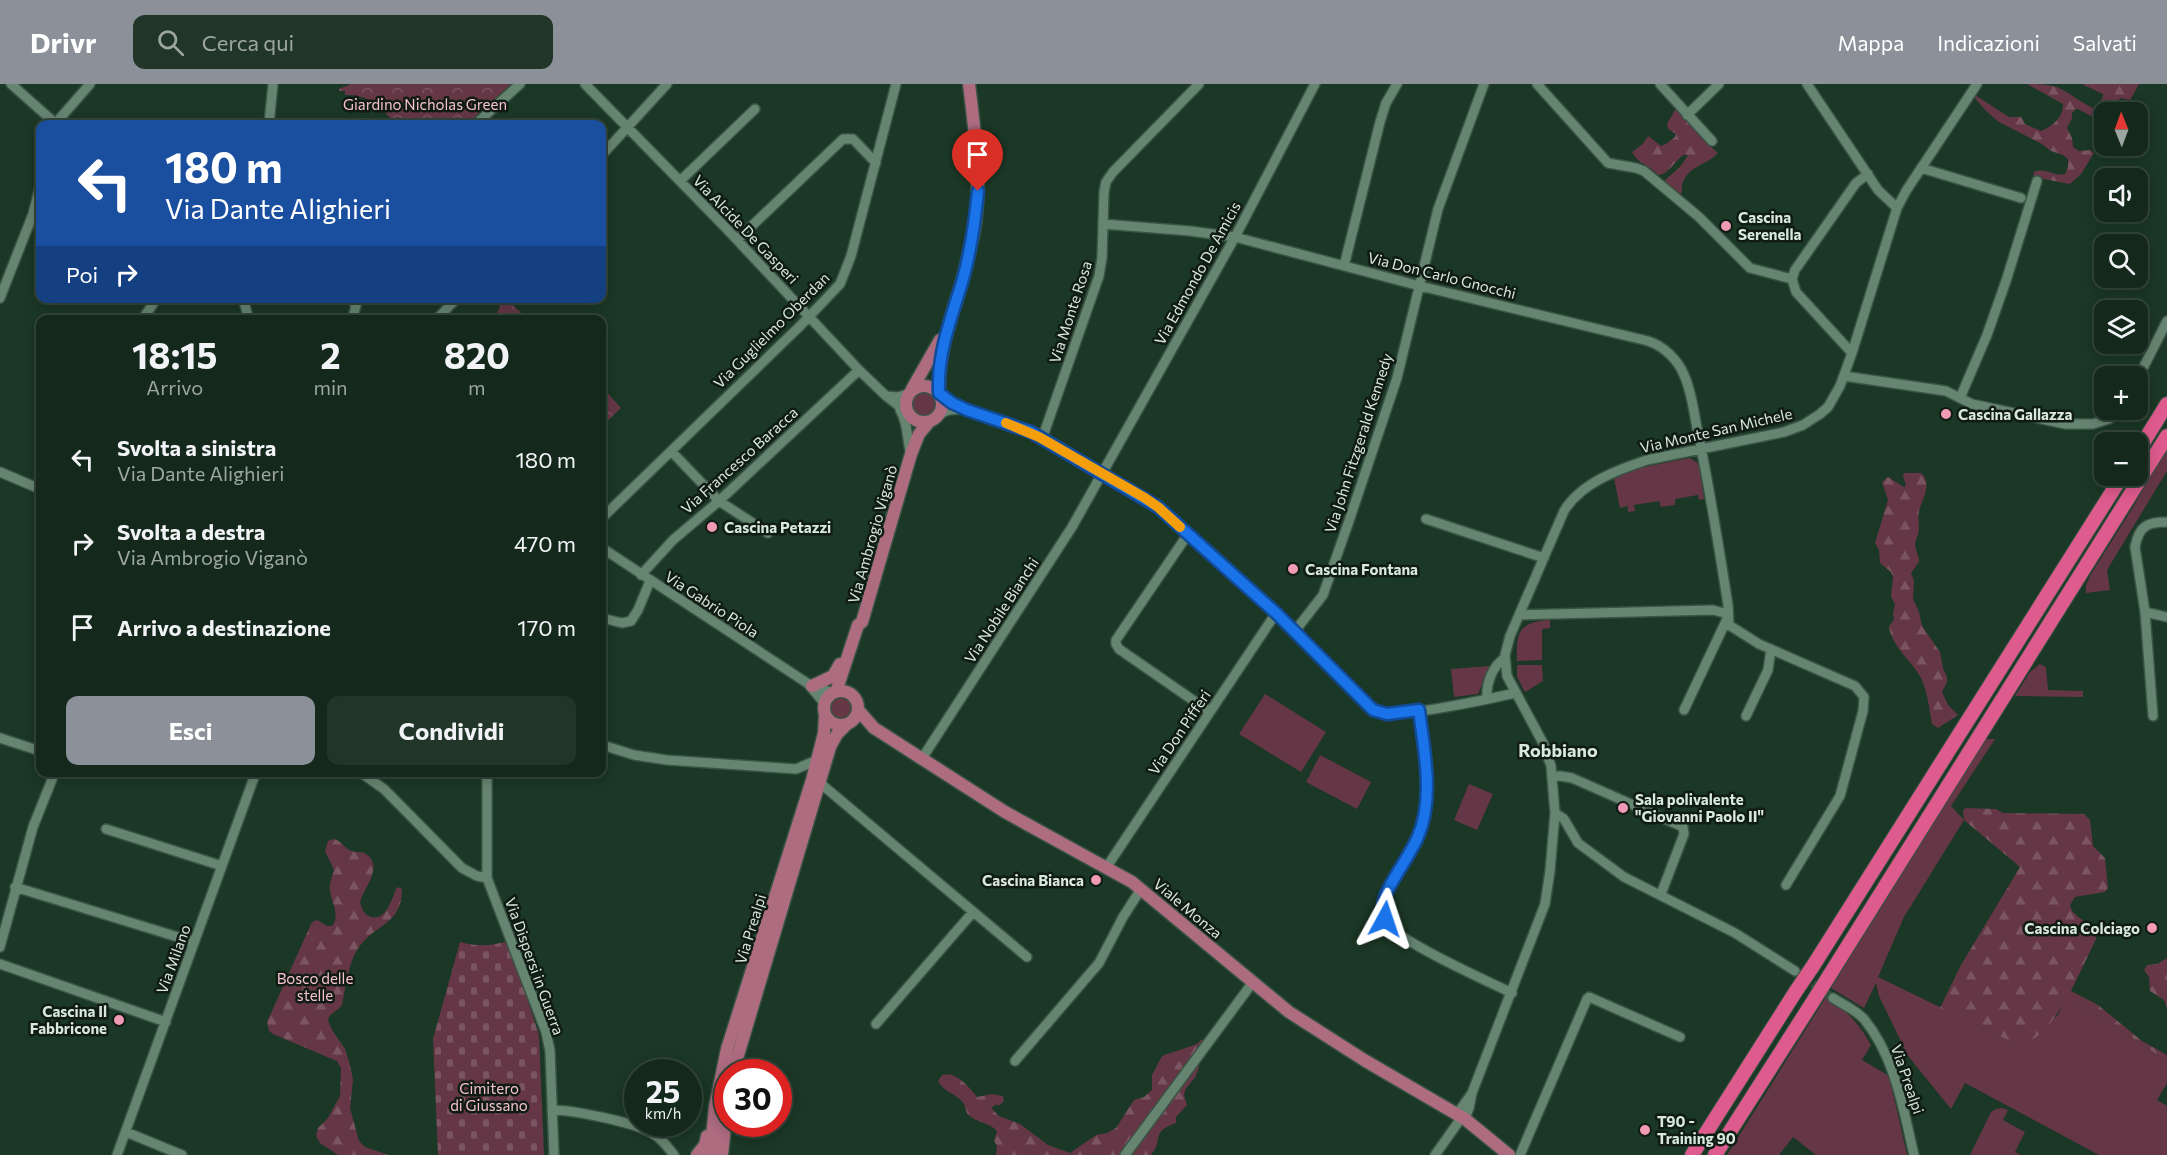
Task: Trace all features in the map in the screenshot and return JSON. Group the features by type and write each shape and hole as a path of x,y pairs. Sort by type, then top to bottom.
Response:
{"highway":[{"path":"2148,435 2167,404"},
{"path":"1715,1155 2167,436"},
{"path":"1692,1155 2116,486"}],"main road":[{"path":"948,326 910,392 906,404 911,417 924,422 934,418 942,405 938,372 976,217 978,170 969,84"},
{"path":"910,392 923,386 929,386 939,394"},
{"name":"Via Ambrogio Viganò","path":"911,417 915,431 911,454"},
{"name":"Via Ambrogio Viganò","path":"834,693 859,627 911,454 919,434 934,418"},
{"name":"Via Ambrogio Viganò","path":"855,698 850,670 863,626 859,627"},
{"path":"810,684 828,680 838,672 850,637 859,627"},
{"path":"845,691 855,698 859,711 856,717 848,724 833,724 825,709 834,693 845,691"},
{"name":"Via Prealpi","path":"737,1059 816,782 824,733 825,709"},
{"name":"Viale Monza","path":"859,711 874,728 1005,813 1127,878 1304,1022 1464,1119 1509,1155"},
{"name":"Viale Monza","path":"848,724 874,728"},
{"name":"Via Prealpi","path":"725,1059 816,782 834,740 848,724"},
{"path":"697,1155 705,1145 714,1113"},
{"name":"Via Prealpi","path":"710,1155 714,1113"},
{"path":"722,1155 724,1137"}],"street":[{"path":"11,84 52,120"},
{"path":"60,120 90,84"},
{"path":"480,120 520,84"},
{"name":"Via Alcide De Gasperi","path":"585,84 737,240 859,370 911,417"},
{"path":"606,151 667,84"},
{"name":"Via Guglielmo Oberdan","path":"606,514 835,290 846,272 896,84"},
{"name":"Via Monte Rosa","path":"1042,439 1099,276 1102,258 1104,192 1108,177 1199,84"},
{"name":"Via Edmondo De Amicis","path":"1102,474 1234,237 1315,84"},
{"path":"1344,266 1380,122 1386,103 1397,84"},
{"name":"Via John Fitzgerald Kennedy","path":"1295,632 1316,607 1326,587 1392,396 1440,205 1484,84"},
{"path":"1537,84 1608,163 1644,171 1699,217 1750,268 1792,279"},
{"path":"1659,84 1712,141"},
{"path":"1687,115 1719,84"},
{"path":"1807,84 1881,193 1897,208"},
{"name":"Via Monte San Michele","path":"1487,699 1490,679 1497,664 1505,658 1508,642 1519,615 1570,501 1611,473 1628,466 1647,460 1784,432 1803,425 1828,406 1844,376 1897,208 1977,84"},
{"path":"270,120 275,85"},
{"path":"680,181 755,109"},
{"path":"737,240 843,139 853,139 876,163"},
{"path":"1921,168 2021,198"},
{"path":"1852,353 1796,292 1792,279 1795,270 1856,183 1868,174"},
{"path":"1960,398 1995,314 2037,181"},
{"path":"0,298 36,198"},
{"name":"Via Don Carlo Gnocchi","path":"1103,225 1190,231 1234,237 1656,344 1673,358 1685,375 1701,449 1728,616"},
{"path":"441,315 452,303"},
{"path":"2144,366 2167,321"},
{"name":"Via Francesco Baracca","path":"641,576 673,540 719,501 859,370"},
{"path":"1844,376 1946,392 1972,404 2076,425 2093,424 2106,420"},
{"path":"885,395 897,397 910,392"},
{"path":"939,394 967,410 1022,428 1158,507 1276,613 1373,710 1387,714 1515,693"},
{"path":"897,405 905,420 911,454"},
{"path":"934,418 956,409 967,410"},
{"path":"671,451 719,501 768,533"},
{"path":"1,473 36,487"},
{"name":"Via Nobile Bianchi","path":"921,760 1072,527 1102,474"},
{"path":"1426,519 1544,558"},
{"path":"2153,716 2145,612 2135,548 2145,525 2152,522 2167,522"},
{"path":"1188,534 1116,640 1116,644 1119,649 1210,712"},
{"name":"Via Gabrio Piola","path":"606,551 641,576 810,684 834,693"},
{"path":"606,619 622,623 631,621 650,581"},
{"path":"1519,615 1713,610 1728,616 1732,628 1771,649 1855,686 1862,694 1864,702 1840,796 1786,885"},
{"path":"2145,612 2167,617"},
{"name":"Via Don Pifferi","path":"1106,868 1276,613"},
{"path":"1684,710 1728,616"},
{"path":"1746,717 1768,670 1771,649"},
{"path":"1435,1155 1464,1119 1547,898 1555,813 1553,777 1543,743 1507,675 1505,658"},
{"name":"Via Gabrio Piola","path":"810,684 825,709"},
{"path":"1419,710 1428,777 1422,827 1385,896 1383,905 1385,919 1396,933 1512,993"},
{"path":"0,738 36,750"},
{"path":"606,746 634,756 796,770 816,782 1027,957"},
{"path":"796,770 818,760"},
{"path":"1553,777 1563,776 1581,782 1680,825 1684,830 1661,894"},
{"path":"0,947 37,814 53,777"},
{"name":"Via Milano","path":"117,1155 254,777"},
{"path":"367,777 384,789 462,868 477,876 487,878 487,777"},
{"path":"1555,813 1564,819 1578,843 1624,877 1735,933 1795,971"},
{"path":"106,829 222,866"},
{"name":"Via Dispersi in Guerra","path":"487,878 546,1032 554,1155"},
{"path":"15,887 194,942"},
{"path":"1015,1061 1099,963 1123,917 1141,889"},
{"path":"876,1024 973,912"},
{"path":"0,964 165,1022"},
{"path":"1125,1155 1253,982"},
{"path":"1520,1155 1589,997 1680,1037"},
{"name":"Via Prealpi","path":"1833,998 1862,1017 1886,1052 1903,1105 1914,1155"},
{"path":"552,1110 576,1112 643,1128 657,1137 674,1155"},
{"path":"126,1132 182,1155"}],"green space":[{"name":"Giardino Nicholas Green","path":"351,84 511,84 471,120 391,120 374,102 353,95 345,95 345,91 339,91"},
{"path":"2027,84 2057,87 2094,109 2094,118 2076,109 2072,113 2067,128 2073,147 2079,151 2090,150 2094,153 2081,174 2070,184 2033,177 2034,172 2038,171 2065,174 2068,159 1999,122 1974,97 1975,95 2009,117 2021,117 2025,124 2041,131 2057,120 2062,113 2063,104"},
{"path":"2082,84 2139,84 2130,100 2120,98 2118,102 2100,102 2103,94"},
{"path":"1680,107 1687,115 1686,121 1718,153 1688,174 1682,185 1681,194 1664,181 1680,167 1688,155 1683,155 1668,170 1658,175 1637,159 1632,152 1643,144 1648,136 1661,146 1675,137 1676,134 1668,129 1667,124 1675,110"},
{"path":"498,303 510,303 524,315 499,315 497,313 500,307"},
{"path":"606,391 621,408 606,422"},
{"path":"924,391 933,395 937,404 933,413 924,417 915,413 911,404 915,395"},
{"path":"2167,446 2167,471 2107,570 2110,590 2086,593 2086,585 2091,574 2145,486 2148,486 2148,480"},
{"path":"1690,458 1699,464 1704,499 1699,500 1698,495 1675,499 1675,505 1661,507 1659,501 1634,505 1635,511 1628,512 1628,506 1620,508 1614,478 1634,469"},
{"path":"1904,473 1921,473 1926,482 1926,492 1919,511 1919,530 1915,544 1919,562 1911,573 1914,581 1913,599 1922,626 1940,652 1947,677 1942,692 1948,705 1958,715 1938,728 1932,724 1927,695 1921,678 1898,647 1891,633 1889,626 1894,620 1895,605 1891,596 1893,577 1891,572 1880,563 1879,550 1875,543 1888,500 1882,482 1888,477 1904,487 1906,485"},
{"path":"1550,620 1550,628 1542,629 1542,660 1517,661 1517,642 1522,630 1532,623"},
{"path":"2040,664 2046,667 2048,690 2083,691 2083,697 2015,696 2030,672"},
{"path":"1517,665 1542,665 1543,681 1525,692 1517,677"},
{"path":"1490,666 1478,694 1454,697 1451,669"},
{"path":"1265,694 1326,732 1301,772 1239,734"},
{"path":"841,695 851,699 855,709 851,719 841,723 831,719 827,709 831,699"},
{"path":"1986,739 1995,739 1951,806 1964,820 1904,917 1878,977 2016,1044 2058,1015 2066,998 2094,1013 2167,1063 2167,1083 2157,1100 2167,1106 2167,1155 2099,1155 1965,1083 1951,1109 1908,1056 1879,996 1876,983 1864,1008 1831,988"},
{"path":"1320,755 1371,782 1357,809 1306,782"},
{"path":"1469,784 1493,794 1477,830 1454,820"},
{"path":"1966,808 1996,809 2003,813 2084,814 2090,820 2093,846 2105,858 2108,888 2105,892 2075,897 2070,905 2075,915 2093,928 2096,939 2071,991 2098,1005 2142,1041 2167,1055 2167,1063 2094,1013 2067,999 2040,1035 2025,1043 2016,1044 1940,1008 1961,965 2020,867 1964,820 1963,810"},
{"name":"Bosco delle stelle","path":"333,839 349,850 364,853 371,859 373,871 360,902 366,914 371,917 381,916 388,908 397,887 402,889 401,901 392,917 364,941 354,955 342,1005 328,1020 345,1049 350,1065 353,1080 350,1108 359,1141 365,1147 388,1155 338,1155 320,1143 316,1136 318,1128 328,1118 340,1096 341,1068 337,1061 273,1034 269,1031 267,1022 312,922 317,920 327,926 332,926 335,921 330,889 334,870 325,851 328,841"},
{"name":"Cimitero di Giussano","path":"508,941 539,1035 544,1155 438,1155 433,1039 460,942 484,945"},
{"path":"2167,958 2167,1008 2164,1000 2150,991 2149,977 2144,970 2147,965 2157,964"},
{"path":"1826,997 1852,1018 1871,1045 1862,1060 1889,1076 1907,1155 1816,1155 1793,1137 1779,1155 1727,1155"},
{"path":"1201,1040 1206,1040 1198,1057 1199,1068 1185,1090 1187,1105 1176,1117 1176,1123 1160,1133 1151,1155 996,1155 997,1146 994,1141 997,1131 969,1116 964,1104 943,1088 938,1081 942,1075 952,1075 962,1081 977,1097 992,1094 1003,1096 1004,1101 1000,1105 991,1108 999,1116 1020,1124 1048,1145 1070,1153 1096,1135 1116,1128 1134,1100 1144,1097 1152,1090 1152,1075 1162,1056 1197,1044"},
{"path":"2002,1108 2008,1110 2003,1120 2025,1132 2015,1152 2021,1155 1970,1155 1991,1112"}],"tunnel":[{"path":"1802,976 1833,998"}],"slow traffic":[{"path":"1006,423 1039,437 1145,498 1180,527"}],"place":[{"name":"Cascina Serenella","path":"1726,226"},
{"name":"Cascina Gallazza","path":"1946,414"},
{"name":"Cascina Petazzi","path":"712,527"},
{"name":"Cascina Fontana","path":"1293,569"},
{"name":"Sala polivalente \"Giovanni Paolo II\"","path":"1623,808"},
{"name":"Cascina Bianca","path":"1096,880"},
{"name":"Cascina Colciago","path":"2152,928"},
{"name":"Cascina Il Fabbricone","path":"119,1020"},
{"name":"T90 - Training 90","path":"1645,1130"}],"district":[{"name":"Robbiano","path":"1558,750"}],"route":[{"path":"978,191 976,217 963,277 943,345 938,372 940,395 967,410 1031,432 1158,507 1276,613 1373,710 1387,714 1419,710 1428,777 1422,827 1385,896 1383,910 1385,919"}]}
